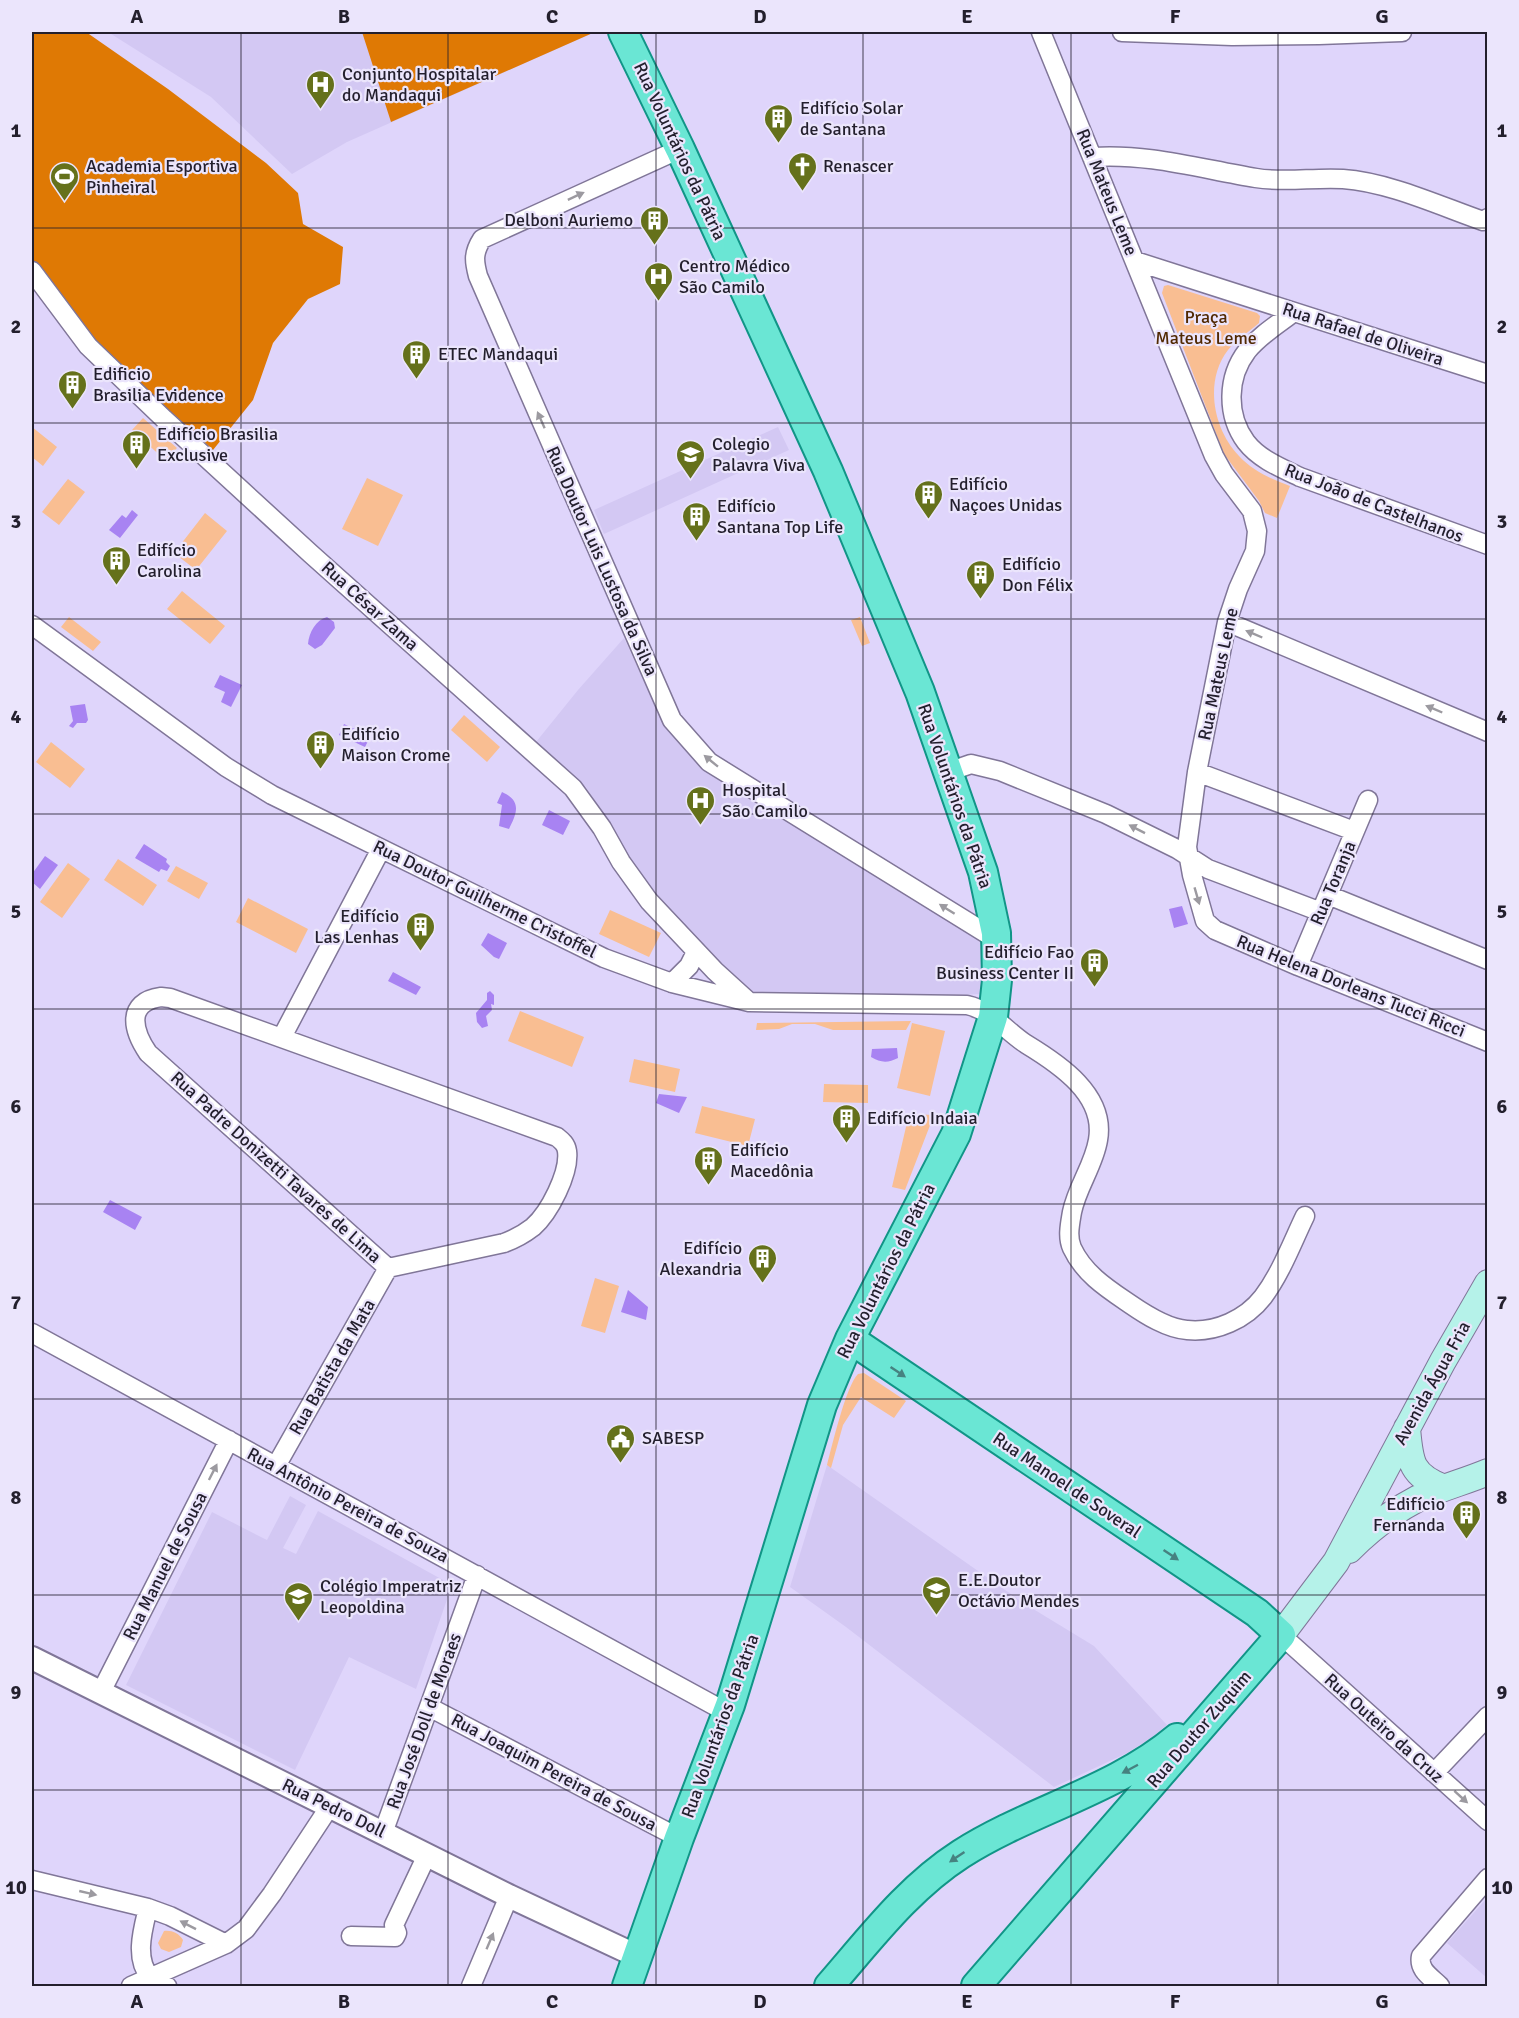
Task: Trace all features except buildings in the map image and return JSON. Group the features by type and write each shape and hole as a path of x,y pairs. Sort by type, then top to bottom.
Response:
{"main road":[{"name":"Rua Voluntários da Pátria","path":"623,32 680,149 828,471 920,692 984,872 997,940 997,980 993,1017 956,1134 850,1339 822,1405 728,1713 679,1838 627,1986"},
{"name":"Avenida Água Fria","path":"1394,1452 1488,1283"},
{"name":"Rua Manoel de Soveral","path":"850,1339 1257,1613 1281,1635"},
{"path":"1407,1428 1413,1466 1423,1478 1444,1488"},
{"name":"Rua Doutor Zuquim","path":"976,1986 1281,1635 1336,1563 1394,1452"},
{"path":"1336,1563 1361,1538 1399,1509 1444,1488 1488,1472"},
{"path":"829,1986 922,1882 959,1855 1018,1822 1079,1795 1142,1763 1184,1732 1198,1730"}],"street":[{"name":"Rua Mateus Leme","path":"1041,32 1214,456 1224,474 1252,511 1257,531 1255,551 1227,622 1197,772 1187,847 1204,921 1215,930"},
{"name":"Rua Mateus Leme","path":"1052,32 1054,63"},
{"path":"1122,32 1232,36 1402,32"},
{"name":"Rua Doutor Luis Lustosa da Silva","path":"680,149 482,239 475,250 474,260 478,276 672,720 709,762 997,940"},
{"path":"1092,157 1115,156 1185,163 1258,178 1342,179 1378,184 1486,221"},
{"name":"Rua Rafael de Oliveira","path":"1135,261 1488,374"},
{"name":"Rua César Zama","path":"32,271 88,346 140,396 303,546 573,788 649,901 696,952 749,1002"},
{"name":"Rua João de Castelhanos","path":"1294,312 1264,334 1247,352 1234,376 1230,398 1234,421 1246,443 1273,464 1300,477 1488,545"},
{"path":"1227,622 1488,732"},
{"name":"Rua Doutor Guilherme Cristoffel","path":"32,625 226,767 272,795 604,958 672,983 749,1002 967,1005 983,1010 1016,1038 1057,1063 1074,1079 1094,1107 1098,1125 1098,1140 1073,1207 1070,1226 1071,1246 1080,1262 1095,1279 1137,1309 1166,1324 1186,1330 1207,1330 1244,1316 1262,1297 1279,1271 1305,1216"},
{"path":"948,772 971,764 1000,771 1106,814 1177,849 1213,871 1320,912"},
{"path":"1197,772 1354,831"},
{"name":"Rua Toranja","path":"1298,966 1368,800"},
{"path":"282,1037 381,849"},
{"path":"1328,895 1488,960"},
{"name":"Rua Helena Dorleans Tucci Ricci","path":"1215,930 1298,966 1488,1042"},
{"path":"672,983 689,966 696,952"},
{"name":"Rua Padre Donizetti Tavares de Lima","path":"151,998 170,998 550,1134 563,1142 567,1151 566,1162 554,1198 545,1215 520,1237 504,1243 388,1268 148,1053 136,1032 136,1013 142,1004 151,998"},
{"name":"Rua Batista da Mata","path":"276,1466 388,1268"},
{"name":"Rua Antônio Pereira de Souza","path":"32,1333 728,1713"},
{"name":"Rua Manuel de Sousa","path":"101,1692 229,1440"},
{"name":"Rua José Doll de Moraes","path":"383,1833 477,1575"},
{"name":"Rua Outeiro da Cruz","path":"1281,1635 1488,1821"},
{"name":"Rua Pedro Doll","path":"32,1658 509,1896 638,1956"},
{"name":"Rua Joaquim Pereira de Sousa","path":"429,1707 679,1838"},
{"path":"1434,1773 1488,1716"},
{"path":"131,1986 226,1944 246,1929 330,1806"},
{"path":"351,1936 395,1937 397,1934 394,1925 427,1855"},
{"path":"1440,1986 1422,1969 1419,1963 1421,1956 1488,1878"},
{"path":"32,1880 148,1908 170,1916 226,1944"},
{"path":"471,1986 509,1896"},
{"path":"148,1908 142,1958 151,1977 167,1986"}],"shaded area":[{"path":"32,32 86,32 168,89 266,163 298,193 303,224 343,247 340,284 308,299 273,343 253,400 213,450 95,343 32,259"},
{"name":"Conjunto Hospitalar do Mandaqui","path":"108,32 595,32 347,142 292,174 211,97"},
{"path":"362,32 595,32 391,122"},
{"name":"Colegio Palavra Viva","path":"778,427 789,450 604,534 594,510"},
{"path":"132,510 138,515 120,538 109,530 122,515 126,518"},
{"path":"327,617 334,622 335,628 322,645 315,649 308,644 310,635 316,624"},
{"name":"Hospital São Camilo","path":"624,638 666,729 709,773 980,941 988,953 985,994 820,999 744,993 658,903 629,862 615,832 586,787 563,769 536,742"},
{"path":"220,675 242,685 231,707 221,702 225,692 214,687"},
{"path":"85,704 88,720 86,723 77,723 73,728 69,726 73,721 70,706"},
{"path":"344,724 363,733 361,737 368,741 365,747 339,735"},
{"path":"502,792 513,799 516,808 509,829 499,826 502,805 497,803"},
{"path":"549,810 570,821 563,835 542,825"},
{"path":"144,844 167,859 166,862 170,866 167,871 161,869 159,872 135,858"},
{"path":"45,856 58,865 40,889 32,882 32,874"},
{"path":"1182,906 1188,924 1174,928 1169,909"},
{"path":"488,933 507,943 499,959 481,945"},
{"path":"393,972 421,987 416,995 388,981"},
{"path":"490,991 494,995 494,1005 491,1004 492,1010 486,1016 488,1026 482,1028 477,1022 476,1013 487,1000 487,993"},
{"path":"897,1048 898,1058 894,1060 881,1061 871,1057 872,1049"},
{"path":"659,1094 687,1097 679,1113 656,1103"},
{"path":"110,1200 142,1217 135,1230 103,1212"},
{"path":"628,1290 648,1307 646,1320 621,1312"},
{"name":"E.E.Doutor Octávio Mendes","path":"827,1465 1025,1604 1094,1646 1167,1725 1127,1753 1054,1787 846,1627 790,1587"},
{"name":"Colégio Imperatriz Leopoldina","path":"290,1496 306,1505 283,1548 296,1554 318,1511 452,1585 416,1689 349,1657 295,1770 126,1685 212,1512 267,1540"},
{"path":"1487,1898 1487,1978 1447,1943"}],"green space":[{"name":"Praça Mateus Leme","path":"1168,285 1257,313 1260,316 1259,323 1231,346 1221,362 1214,390 1215,404 1223,432 1239,456 1263,474 1290,486 1277,518 1265,513 1259,501 1224,454 1162,293 1164,286"},
{"path":"143,418 177,448 165,460 132,430"},
{"path":"32,427 57,447 43,466 32,457"},
{"path":"367,478 403,495 378,546 342,529"},
{"path":"68,479 85,492 59,525 42,512"},
{"path":"205,513 227,531 196,570 174,553"},
{"path":"182,591 225,626 210,644 167,609"},
{"path":"69,617 101,642 93,651 61,627"},
{"path":"860,617 870,643 862,646 851,620"},
{"path":"464,715 500,747 487,762 451,730"},
{"path":"51,742 85,769 70,788 36,762"},
{"path":"118,859 157,885 143,906 104,880"},
{"path":"68,863 90,879 62,918 40,902"},
{"path":"176,866 208,883 199,899 167,881"},
{"path":"248,898 308,929 296,953 236,922"},
{"path":"610,910 661,933 649,957 599,934"},
{"path":"520,1011 584,1037 572,1067 508,1041"},
{"path":"911,1021 906,1030 833,1030 815,1024 792,1024 779,1029 756,1030 757,1023"},
{"path":"912,1023 945,1031 930,1096 897,1088"},
{"path":"634,1059 680,1069 675,1092 629,1082"},
{"path":"824,1084 868,1085 868,1103 823,1102"},
{"path":"702,1106 755,1119 748,1146 695,1133"},
{"path":"909,1114 934,1115 905,1190 892,1187"},
{"path":"595,1278 619,1286 605,1333 581,1326"},
{"path":"864,1373 906,1401 894,1418 861,1397 843,1425 831,1468 827,1465 844,1403 853,1381 858,1374"},
{"path":"164,1931 179,1936 183,1940 181,1947 169,1952 161,1949 158,1943"}],"place":[{"name":"Conjunto Hospitalar do Mandaqui","path":"321,110"},
{"name":"Edifício Solar de Santana","path":"779,144"},
{"name":"Renascer","path":"802,192"},
{"name":"Academia Esportiva Pinheiral","path":"65,202"},
{"name":"Delboni Auriemo","path":"654,246"},
{"name":"Centro Médico São Camilo","path":"658,302"},
{"name":"ETEC Mandaqui","path":"417,380"},
{"name":"Edificio Brasilia Evidence","path":"72,410"},
{"name":"Edifício Brasilia Exclusive","path":"136,470"},
{"name":"Colegio Palavra Viva","path":"691,480"},
{"name":"Edifício Naçoes Unidas","path":"928,520"},
{"name":"Edifício Santana Top Life","path":"696,542"},
{"name":"Edifício Carolina","path":"116,586"},
{"name":"Edifício Don Félix","path":"981,600"},
{"name":"Edifício Maison Crome","path":"320,770"},
{"name":"Hospital São Camilo","path":"701,826"},
{"name":"Edifício Las Lenhas","path":"420,952"},
{"name":"Edifício Fao Business Center II","path":"1095,988"},
{"name":"Edifício Indaia","path":"846,1144"},
{"name":"Edifício Macedônia","path":"709,1186"},
{"name":"Edifício Alexandria","path":"763,1284"},
{"name":"SABESP","path":"621,1464"},
{"name":"Edifício Fernanda","path":"1466,1540"},
{"name":"E.E.Doutor Octávio Mendes","path":"937,1616"},
{"name":"Colégio Imperatriz Leopoldina","path":"299,1622"}]}
